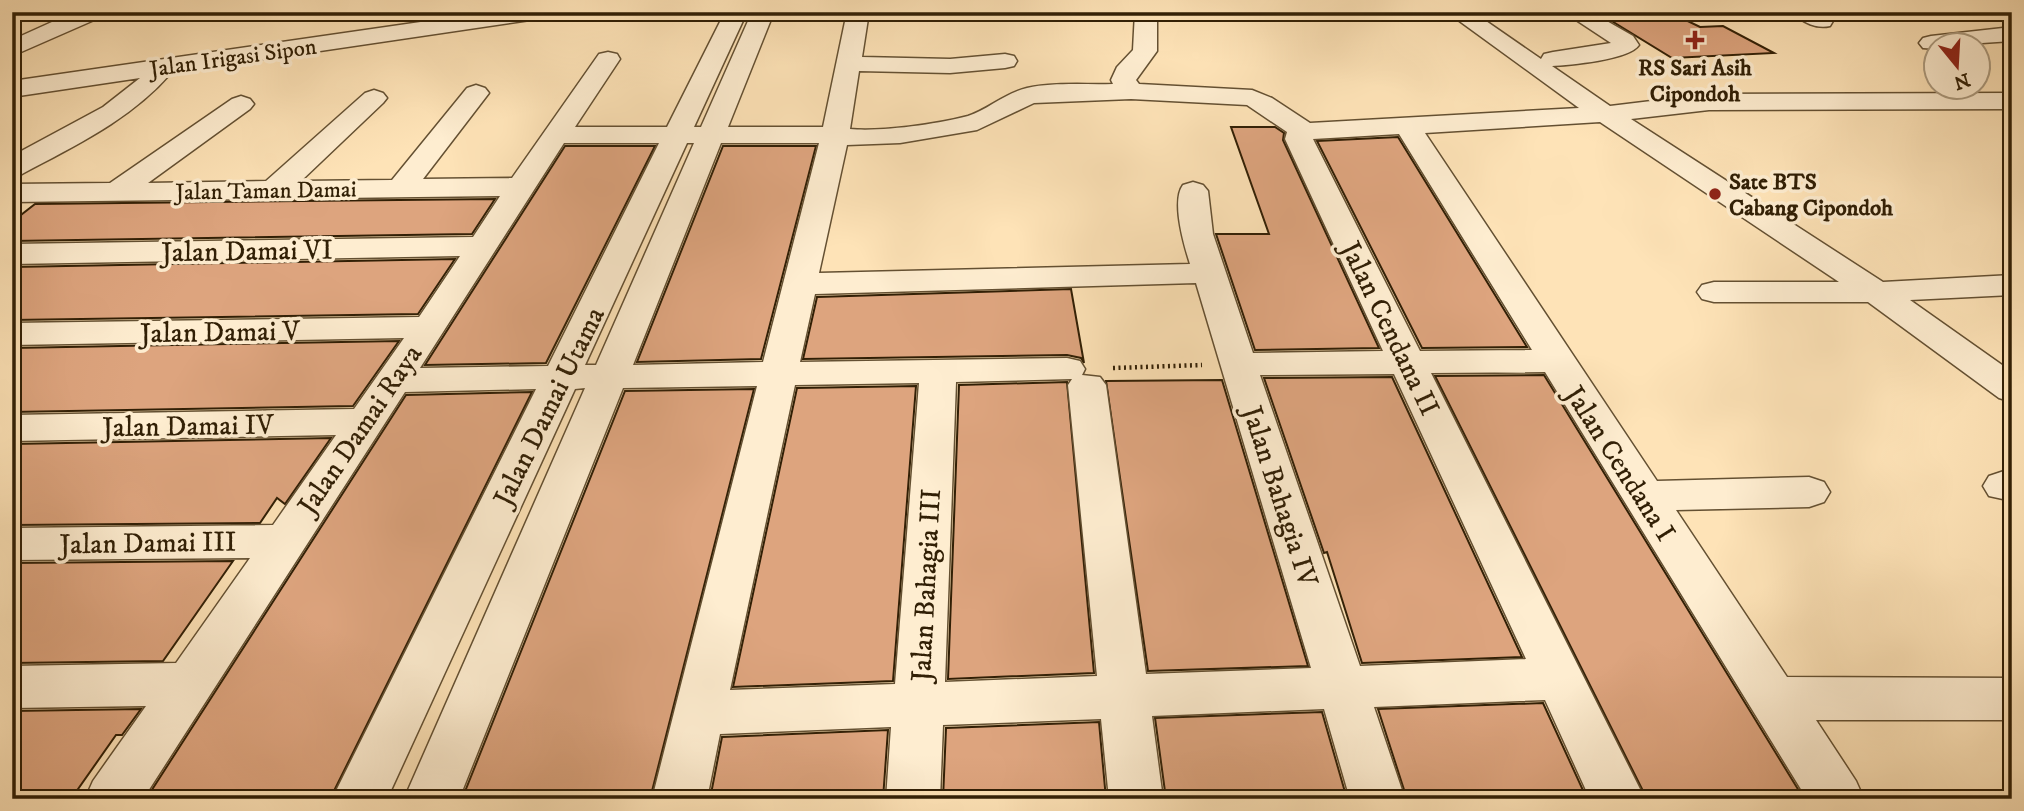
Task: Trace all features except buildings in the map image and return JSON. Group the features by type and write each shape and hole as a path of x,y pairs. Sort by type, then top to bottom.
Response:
{"street":[{"path":"12,49 93,12"},
{"name":"Jalan Irigasi Sipon","path":"12,89 100,68 414,12"},
{"name":"Jalan Irigasi Sipon","path":"12,72 163,67 537,12"},
{"name":"Jalan Damai Utama","path":"431,799 608,378 736,12"},
{"name":"Jalan Damai Utama","path":"359,799 561,379 763,12"},
{"path":"679,799 835,135 858,12"},
{"path":"1130,91 1123,80 1126,72 1145,51 1146,12"},
{"path":"1458,12 1633,111 1737,198 1876,292 2012,390"},
{"path":"1484,12 2012,357"},
{"path":"1553,59 1627,45 1625,41 1575,12"},
{"path":"1986,17 2012,26"},
{"path":"1993,36 2012,34"},
{"name":"Jalan Damai Raya","path":"112,799 283,541 394,380 554,135 608,59"},
{"path":"848,64 950,66 1005,61"},
{"path":"16,190 143,91 163,67"},
{"path":"554,135 835,135 860,138 900,135 977,122 1014,101 1031,95 1130,91 1252,98 1264,103 1302,130 1633,111 1709,102 2008,103"},
{"path":"400,189 476,93"},
{"path":"274,190 374,98"},
{"path":"116,192 241,104"},
{"name":"Jalan Cendana I","path":"1407,125 1837,799"},
{"name":"Jalan Cendana II","path":"1302,130 1300,139 1618,799"},
{"name":"Jalan Taman Damai","path":"16,190 116,192 520,187"},
{"name":"Jalan Bahagia IV","path":"1193,191 1198,234 1209,273 1378,799"},
{"name":"Jalan Damai VI","path":"12,254 481,246"},
{"path":"800,284 1209,273"},
{"path":"1714,292 1876,292 2012,285"},
{"name":"Jalan Damai V","path":"12,334 428,327"},
{"path":"1238,364 1556,361"},
{"path":"394,380 938,372 1084,374 1136,799"},
{"name":"Jalan Bahagia III","path":"913,799 938,372"},
{"name":"Jalan Damai IV","path":"12,428 365,422"},
{"path":"1642,496 1809,492"},
{"name":"Jalan Damai III","path":"12,544 283,541"},
{"path":"700,713 1559,679"},
{"path":"12,687 190,684"},
{"path":"1772,698 2012,699"}],"path":[{"path":"1084,374 1238,364"}],"place":[{"name":"RS Sari Asih Cipondoh","path":"1695,40"},
{"name":"Sate BTS Cabang Cipondoh","path":"1715,194"}]}
